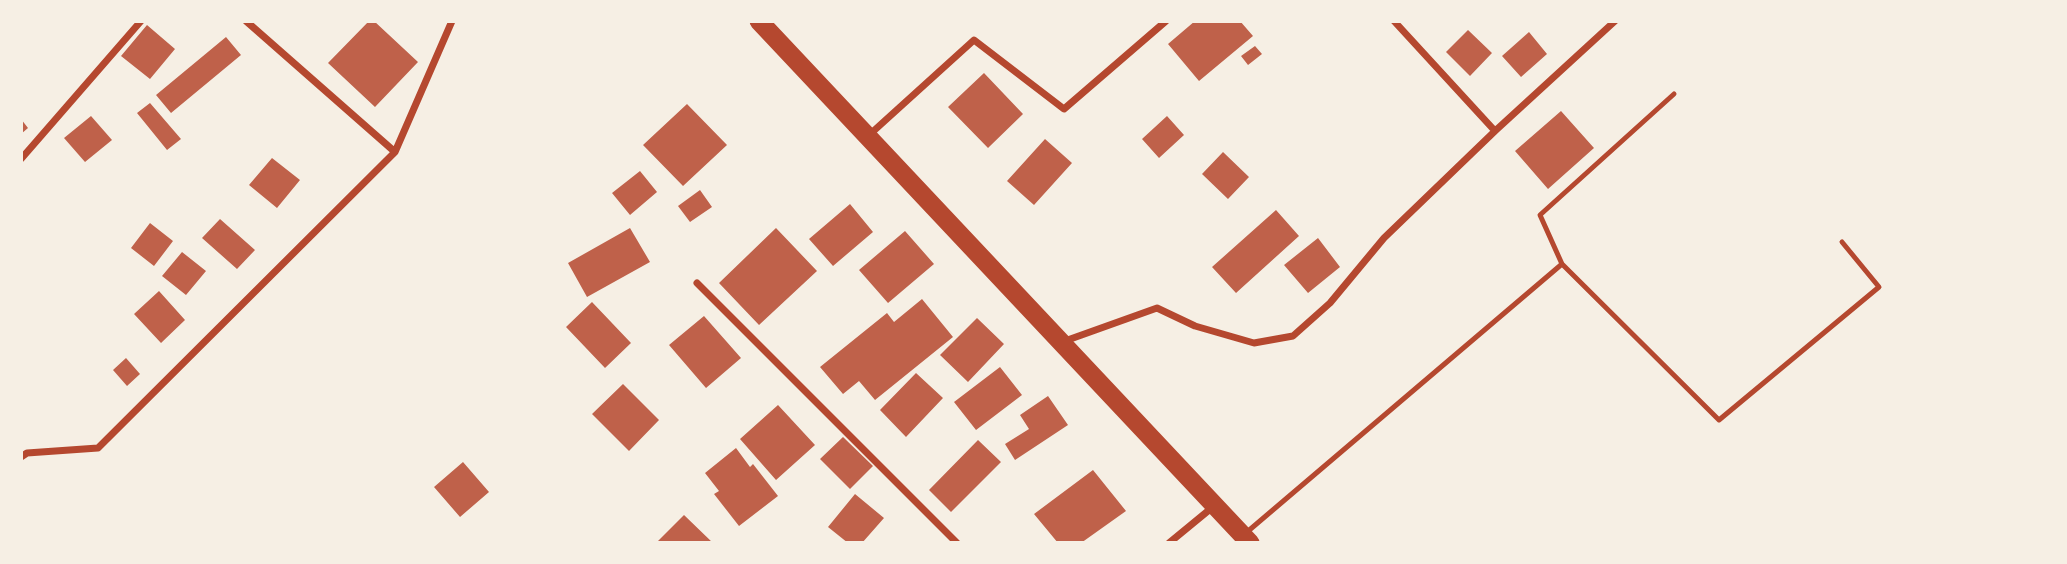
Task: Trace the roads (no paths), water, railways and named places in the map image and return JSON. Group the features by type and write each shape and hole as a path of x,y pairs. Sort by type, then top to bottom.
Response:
{"highway":[{"path":"759,21 1246,539"}],"street":[{"path":"21,159 141,21"},
{"path":"246,21 395,152"},
{"path":"21,457 27,453 99,448 395,152 452,21"},
{"path":"867,136 974,40 1064,109 1166,21"},
{"path":"1394,21 1495,131"},
{"path":"1061,342 1157,308 1195,326 1254,343 1293,336 1330,303 1384,238 1615,21"},
{"path":"697,283 957,543"},
{"path":"1169,543 1215,506"}],"lane":[{"path":"1674,94 1540,215 1562,264 1719,421 1879,287 1842,242"},
{"path":"1246,539 1562,264"}]}
